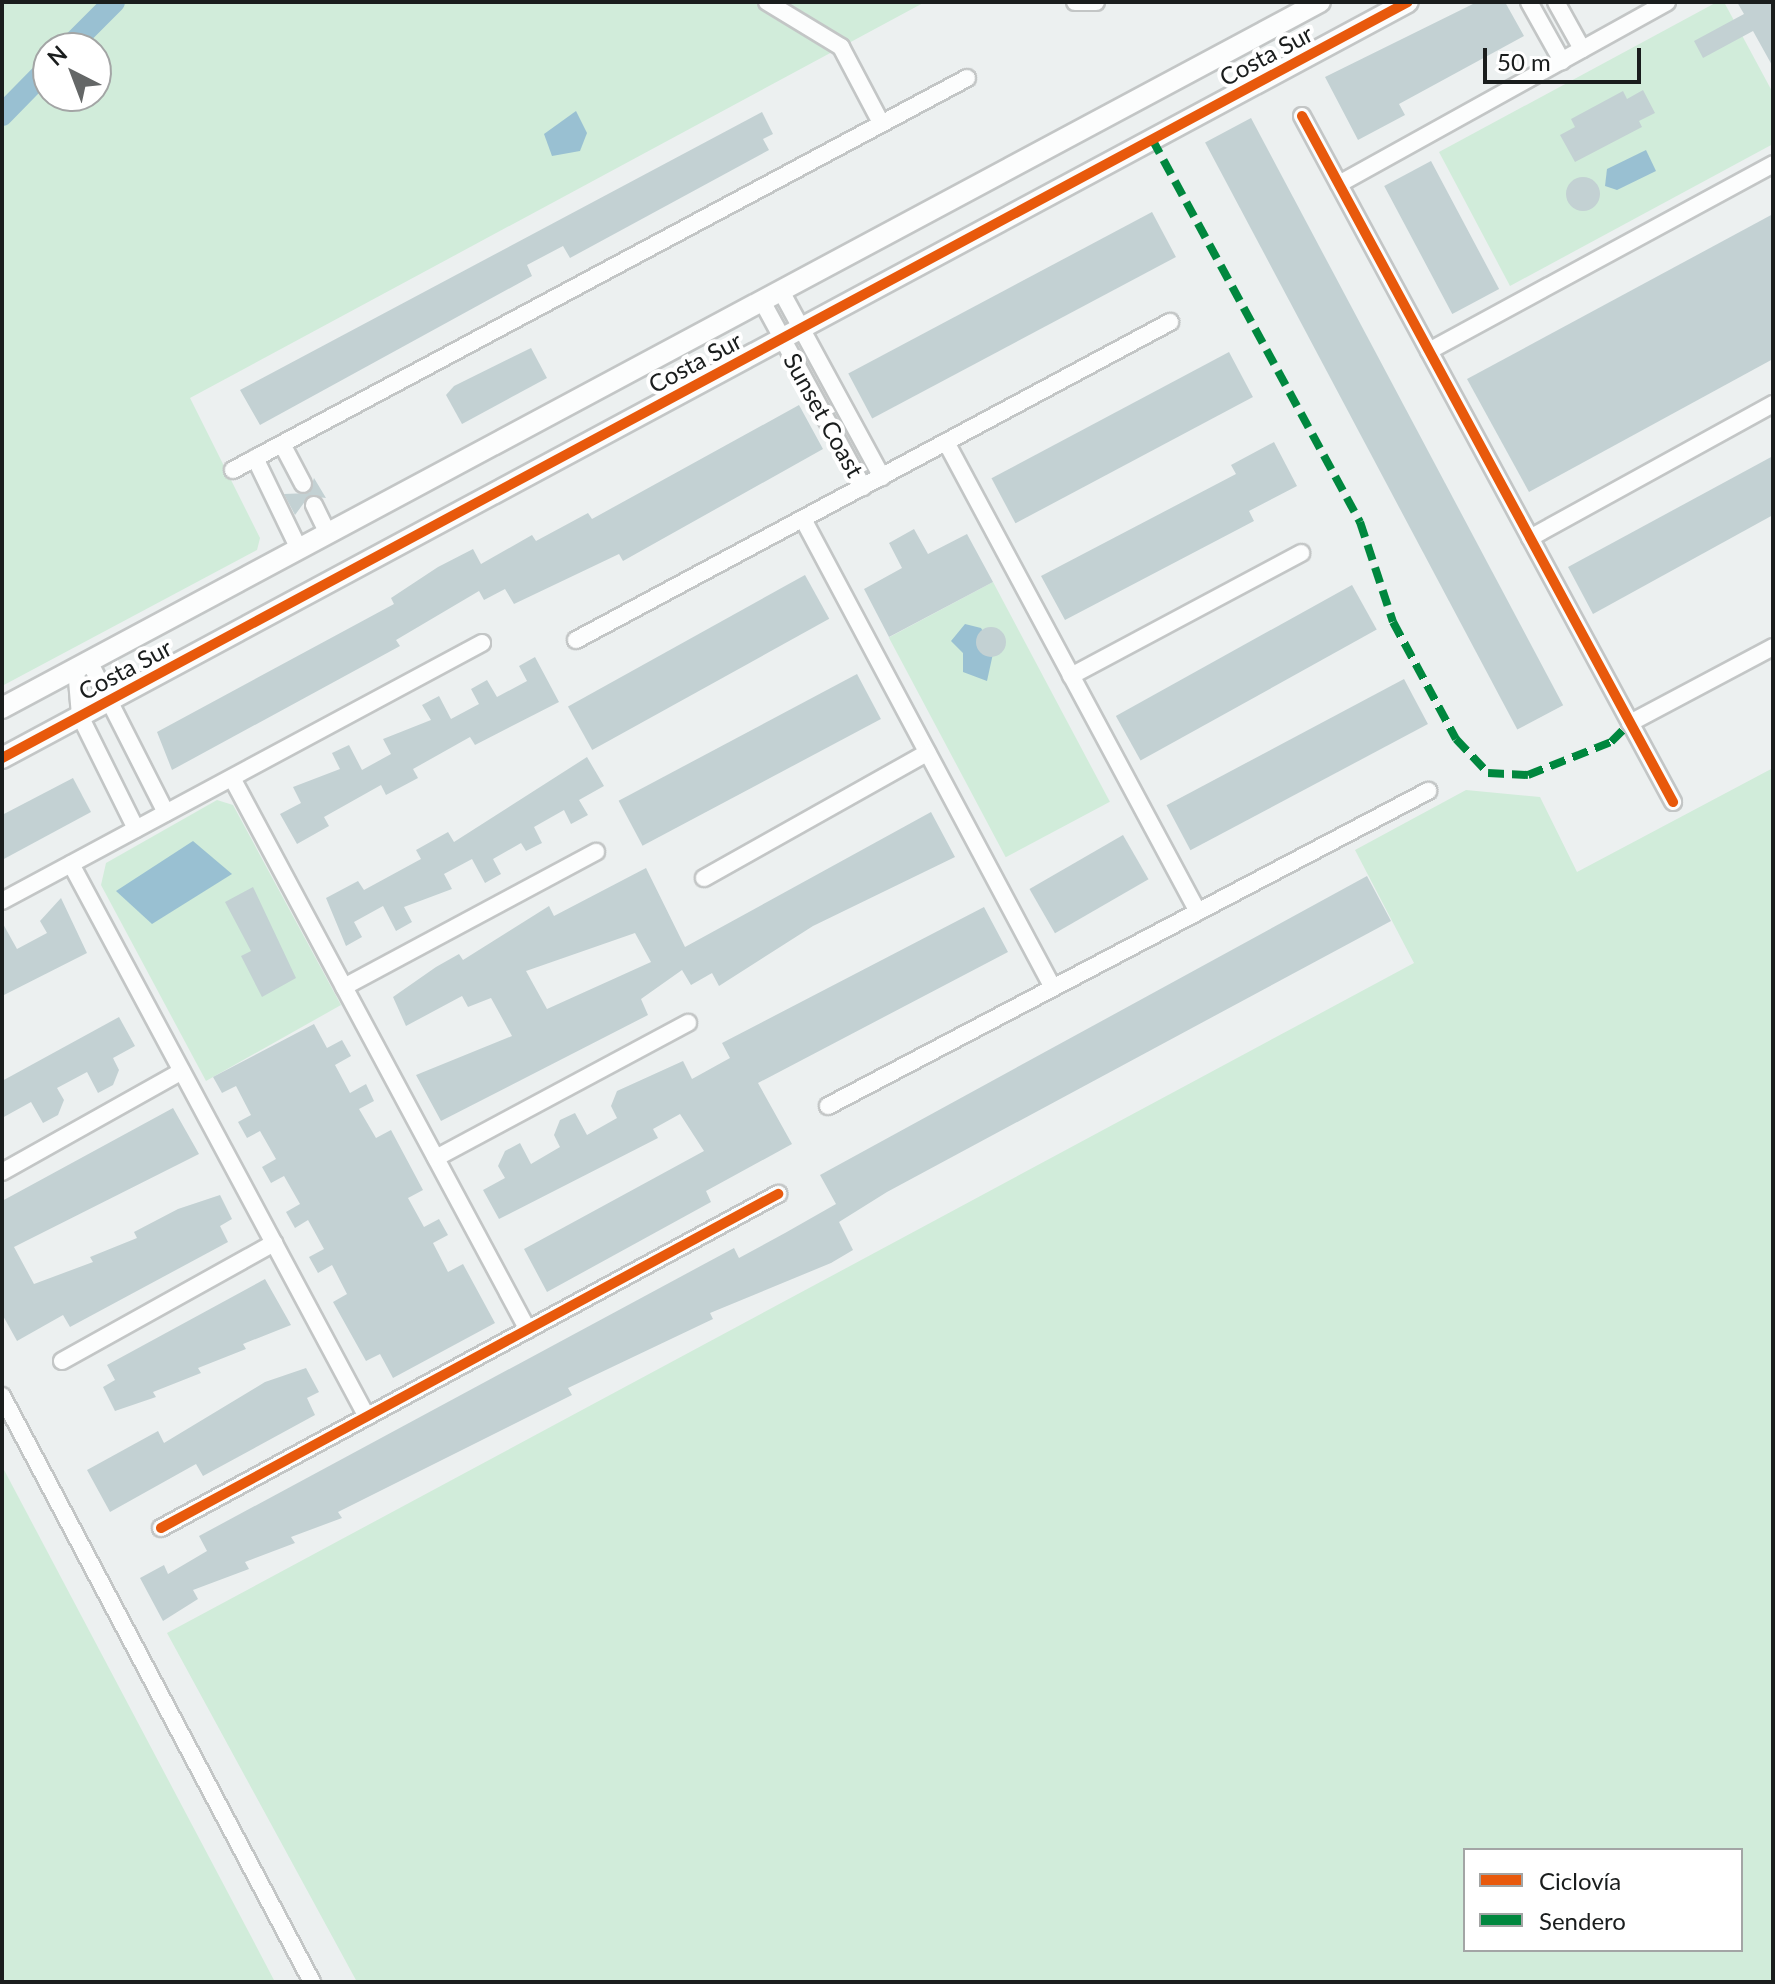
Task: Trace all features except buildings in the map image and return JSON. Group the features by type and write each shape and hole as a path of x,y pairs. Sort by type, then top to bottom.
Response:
{"street":[{"path":"767,2 841,47 881,123"},
{"path":"1075,2 1096,2"},
{"name":"Costa Sur","path":"2,708 1320,2"},
{"name":"Costa Sur","path":"2,758 1408,2"},
{"path":"1529,2 1562,61"},
{"path":"1556,2 1582,49"},
{"path":"1339,184 1667,2"},
{"path":"233,470 967,78"},
{"path":"1302,116 1673,802"},
{"path":"1429,351 1773,164"},
{"name":"Sunset Coast","path":"781,291 882,477"},
{"name":"Sunset Coast","path":"762,301 863,487"},
{"path":"576,640 1170,322"},
{"path":"1530,538 1773,404"},
{"path":"946,442 1198,912"},
{"path":"282,444 303,484"},
{"path":"255,458 299,549"},
{"path":"314,505 328,534"},
{"path":"803,519 1053,988"},
{"path":"1071,676 1301,553"},
{"path":"2,901 482,643"},
{"path":"1630,723 1773,647"},
{"path":"83,665 108,701 166,813"},
{"path":"83,665 80,716 136,829"},
{"path":"704,878 927,753"},
{"path":"232,778 528,1330"},
{"path":"828,1106 1428,791"},
{"path":"344,987 596,852"},
{"path":"71,864 367,1417"},
{"path":"436,1158 688,1023"},
{"path":"2,1172 182,1071"},
{"path":"161,1528 778,1194"},
{"path":"62,1361 274,1243"},
{"path":"2,1396 312,1982"}],"green space":[{"path":"2,2 925,2 190,398 260,538 257,550 2,686"},
{"path":"1717,2 1724,2 1773,93 1773,144 1510,286 1439,152"},
{"path":"993,582 1110,802 1006,857 889,637"},
{"path":"1773,768 1773,1982 357,1982 167,1633 1414,963 1355,850 1466,790 1540,797 1577,872"},
{"path":"217,800 233,805 341,1005 206,1081 101,885 106,863"},
{"path":"2,1466 253,1940 275,1982 2,1982"}],"water":[{"path":"576,111 587,133 580,151 552,156 544,134"},
{"path":"1646,150 1656,171 1617,190 1605,186 1607,169"},
{"path":"965,624 981,628 994,649 987,681 963,672 963,653 951,641"},
{"path":"193,841 232,874 152,924 116,891"}],"waterway":[{"path":"84,32 114,2"},
{"path":"2,115 32,84"}],"marked path":[{"path":"1152,139 1360,522 1393,622 1456,739 1488,773 1528,775 1611,742 1630,723"}],"cycle path":[{"path":"2,758 1408,2"},
{"path":"1302,116 1673,802"},
{"path":"161,1528 778,1194"}]}
